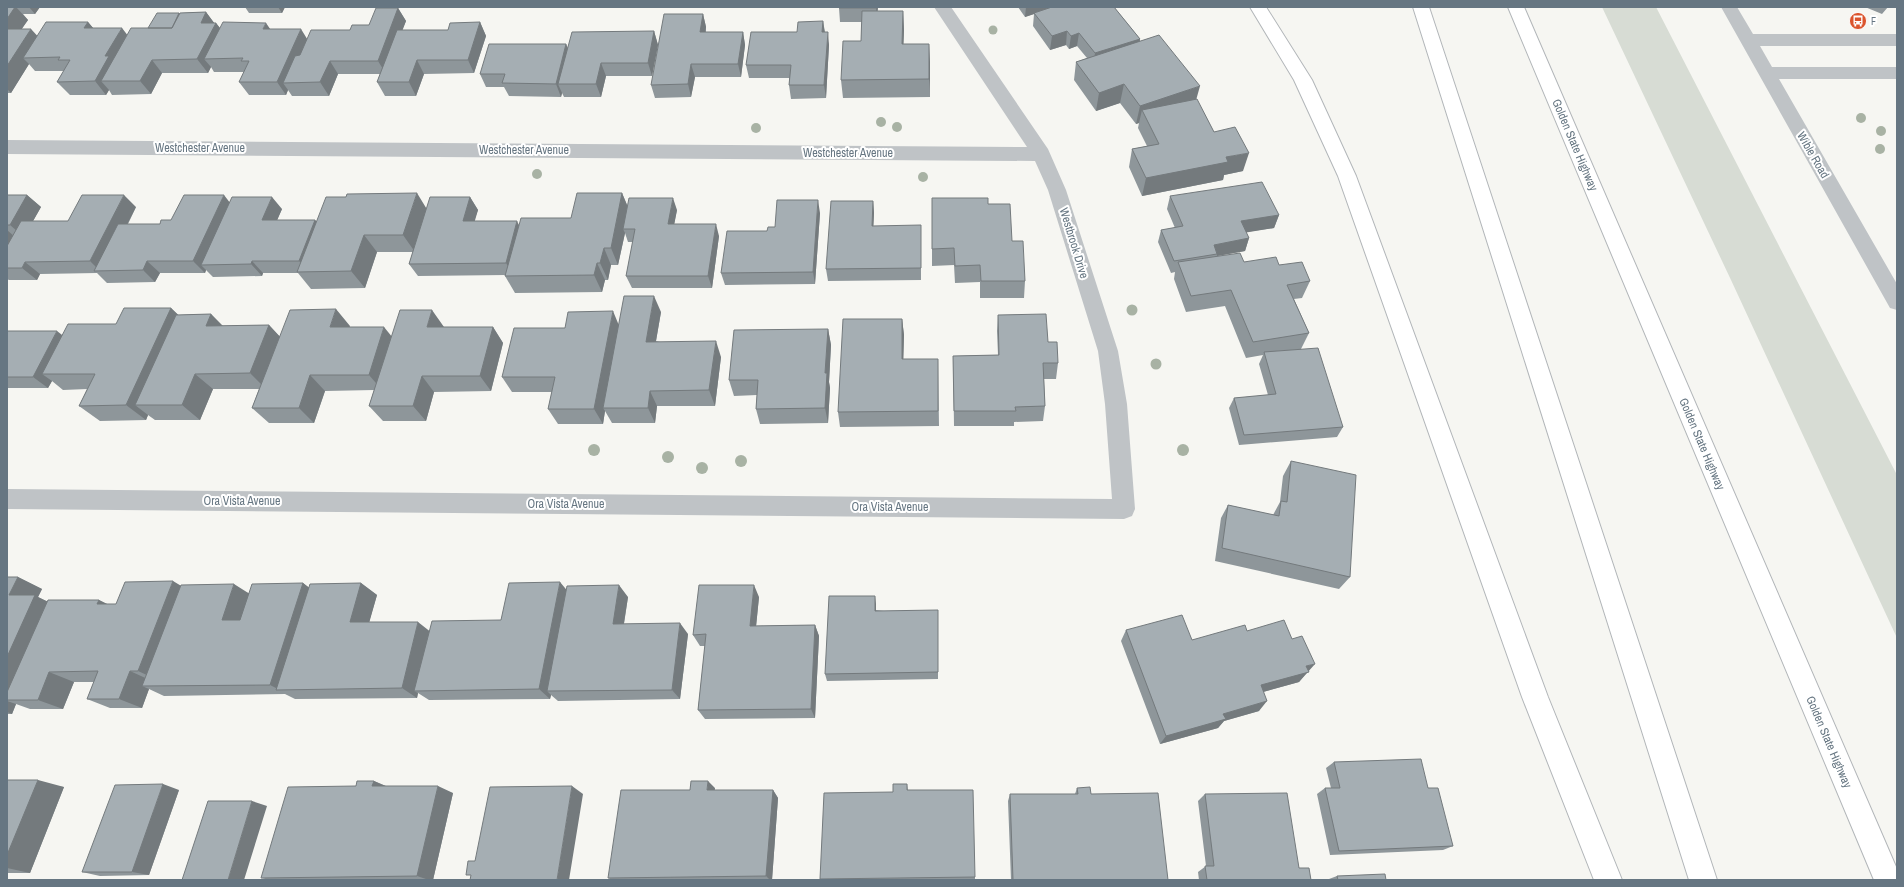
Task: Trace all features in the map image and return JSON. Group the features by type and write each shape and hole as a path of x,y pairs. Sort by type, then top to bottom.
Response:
{"highway":[{"path":"1258,7 1303,80 1347,176 1535,697 1608,880"},
{"path":"1421,7 1703,880"},
{"name":"Golden State Highway","path":"1516,7 1888,880"}],"street":[{"name":"Westbrook Drive","path":"942,7 1041,154 1057,190 1108,351 1116,404 1124,509"},
{"name":"Wible Road","path":"1728,7 1897,302"},
{"path":"1748,40 1897,40"},
{"path":"1766,73 1897,73"},
{"name":"Westchester Avenue","path":"7,147 1041,154"},
{"name":"Ora Vista Avenue","path":"7,499 1124,509"}],"shaded area":[{"path":"1602,7 1656,7 1897,475 1897,638 1731,280"}],"building":[{"path":"7,7 15,7 7,19"},
{"path":"876,7 876,8 839,8"},
{"path":"1052,7 1114,7 1140,39 1095,53 1079,33 1071,36 1067,31 1052,36 1034,13"},
{"path":"376,8 398,8 378,61 330,61 320,82 283,83 295,56 300,55 311,30 350,30 352,25 369,25"},
{"path":"862,11 903,11 902,44 929,44 929,79 841,80 843,41 861,41"},
{"path":"206,12 201,23 216,23 197,59 152,60 140,81 101,81 131,28 172,28 180,13"},
{"path":"157,13 179,13 172,28 148,28"},
{"path":"664,14 703,14 700,32 743,32 738,64 691,64 688,84 651,85"},
{"path":"823,21 822,32 828,32 824,85 789,85 791,65 746,65 751,32 797,32 798,22"},
{"path":"46,22 88,22 84,28 122,28 105,56 109,56 95,81 57,82 70,60 58,60 60,57 23,58"},
{"path":"223,22 266,23 263,29 301,29 277,82 239,82 249,61 241,61 243,58 204,59"},
{"path":"480,22 468,60 417,60 409,82 377,82 397,30 448,30 450,23"},
{"path":"7,29 31,29 7,66"},
{"path":"654,31 648,63 601,63 596,84 558,84 572,32"},
{"path":"1159,35 1200,86 1140,106 1124,84 1099,93 1076,62"},
{"path":"489,44 566,44 556,84 502,83 505,74 480,74"},
{"path":"1197,99 1214,132 1235,127 1249,153 1226,157 1228,162 1146,178 1132,149 1159,144 1142,110"},
{"path":"1262,182 1279,215 1241,221 1249,238 1214,245 1217,254 1174,261 1161,230 1183,226 1170,196"},
{"path":"417,193 403,235 364,235 351,271 297,272 326,197 346,197 347,194"},
{"path":"577,193 622,193 611,248 604,248 600,263 597,263 594,275 505,276 521,218 571,218"},
{"path":"7,195 27,195 10,225 7,225"},
{"path":"82,195 124,195 90,261 25,262 22,268 7,268 7,246 21,221 68,221"},
{"path":"184,195 224,195 193,261 147,261 143,270 94,271 118,224 160,224 161,220 171,220"},
{"path":"232,197 272,197 262,220 315,220 299,261 252,261 251,264 201,265"},
{"path":"430,197 470,197 463,221 517,221 506,263 409,264"},
{"path":"629,198 673,198 668,224 716,224 708,276 626,276 635,229 623,229"},
{"path":"932,198 988,198 988,204 1010,204 1012,241 1023,241 1025,281 981,281 980,265 955,266 954,248 932,249"},
{"path":"777,200 818,200 813,272 721,273 727,231 767,231 768,227 775,227"},
{"path":"831,201 873,201 872,226 921,225 921,268 826,269"},
{"path":"1240,253 1244,262 1276,257 1279,265 1302,262 1310,281 1287,285 1309,333 1253,342 1231,290 1191,296 1178,262"},
{"path":"624,296 654,296 646,342 716,341 709,390 650,391 648,408 603,408"},
{"path":"124,308 171,308 126,405 79,406 95,374 42,374 68,324 116,324"},
{"path":"336,309 330,327 384,327 369,375 310,375 299,408 252,408 290,310"},
{"path":"400,310 432,310 427,327 493,327 480,376 422,376 413,406 369,406"},
{"path":"613,311 594,409 548,409 555,377 502,377 514,328 565,328 568,312"},
{"path":"211,314 206,326 269,325 250,373 195,374 182,405 135,405 176,315"},
{"path":"1046,314 1048,342 1057,342 1058,363 1043,363 1045,406 1015,407 1016,411 954,411 953,356 999,355 998,315"},
{"path":"843,319 902,319 902,359 938,359 938,411 838,412"},
{"path":"828,329 825,373 827,373 825,408 756,409 758,380 729,380 734,330"},
{"path":"7,331 57,331 33,377 7,377"},
{"path":"1318,348 1343,427 1244,435 1234,398 1276,394 1264,352"},
{"path":"1291,461 1356,475 1350,577 1222,548 1228,505 1279,516 1281,501 1287,502"},
{"path":"7,577 18,577 9,595 35,595 7,657"},
{"path":"173,581 138,671 130,671 119,699 87,699 98,671 49,672 38,700 7,700 7,692 48,600 99,600 97,604 116,604 125,582"},
{"path":"560,582 539,689 414,691 432,621 501,620 509,583"},
{"path":"303,583 270,685 142,686 181,585 234,584 222,620 240,620 252,584"},
{"path":"361,583 350,622 418,622 402,688 276,690 310,584"},
{"path":"619,585 613,624 680,623 672,690 547,691 567,586"},
{"path":"699,585 754,585 750,626 815,625 811,709 698,710 706,634 693,635"},
{"path":"829,596 875,596 875,611 938,610 938,672 825,674"},
{"path":"1182,615 1192,640 1245,625 1247,631 1284,620 1292,639 1302,636 1315,664 1306,666 1309,672 1261,685 1267,701 1223,714 1226,719 1166,736 1126,630"},
{"path":"1421,759 1428,788 1438,788 1453,846 1339,851 1325,788 1340,788 1334,762"},
{"path":"7,780 38,780 7,855"},
{"path":"357,781 374,781 372,786 438,786 417,876 261,878 288,787 356,786"},
{"path":"691,781 708,781 707,790 773,790 766,876 608,878 621,790 690,790"},
{"path":"163,784 132,872 82,872 115,785"},
{"path":"893,784 907,784 907,790 973,790 975,877 820,879 824,793 893,792"},
{"path":"572,786 557,880 470,880 471,875 466,875 468,861 475,861 490,787"},
{"path":"1090,787 1091,794 1158,793 1168,880 1013,880 1010,794 1078,794 1077,788"},
{"path":"1287,793 1299,868 1309,868 1311,880 1207,880 1205,866 1214,866 1205,794"},
{"path":"208,801 252,801 228,880 182,880"},
{"path":"1385,874 1386,880 1338,880 1337,876"}],"place":[{"name":"F","path":"1858,21"}]}
